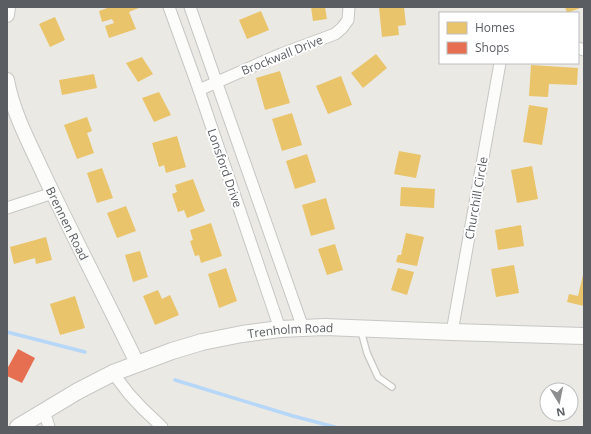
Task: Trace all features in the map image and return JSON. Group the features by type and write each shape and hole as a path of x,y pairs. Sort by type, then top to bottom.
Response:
{"main road":[{"name":"Trenholm Road","path":"18,427 78,391 114,372 202,342 242,334 280,329 303,328 584,336"}],"street":[{"path":"7,15 8,7"},
{"name":"Lonsford Drive","path":"169,7 199,90 280,329"},
{"name":"Lonsford Drive","path":"190,7 303,328"},
{"name":"Brockwall Drive","path":"199,90 281,54 335,34 348,20 349,7"},
{"name":"Churchill Circle","path":"452,332 500,64"},
{"name":"Brennen Road","path":"7,80 14,106 22,127 137,363"},
{"path":"7,208 53,193"},
{"path":"114,372 129,394 162,427"},
{"path":"44,411 49,427"}],"lane":[{"path":"360,329 367,353 378,377 392,387"}],"building: Homes":[{"path":"110,7 141,7 129,12 136,29 109,38 105,26 114,23 112,19 102,22 99,11"},
{"path":"311,7 325,7 327,19 313,21"},
{"path":"379,7 404,7 406,25 398,26 399,35 382,37"},
{"path":"565,7 583,7 570,12 567,12"},
{"path":"261,11 269,30 247,39 239,20"},
{"path":"55,17 65,40 50,47 39,24"},
{"path":"376,54 387,68 363,88 351,73"},
{"path":"142,57 153,74 138,82 126,63"},
{"path":"531,65 578,68 577,85 549,84 548,97 529,96"},
{"path":"280,71 290,103 265,110 256,78"},
{"path":"94,74 97,88 62,95 59,80"},
{"path":"341,76 352,105 328,114 316,86"},
{"path":"159,92 171,115 154,122 142,98"},
{"path":"529,105 548,108 542,145 523,142"},
{"path":"292,113 302,145 282,151 272,119"},
{"path":"87,117 92,131 87,133 94,153 77,159 64,125"},
{"path":"177,136 186,167 166,173 164,165 159,167 152,143"},
{"path":"399,151 421,155 416,178 394,174"},
{"path":"307,154 316,182 295,189 286,161"},
{"path":"532,166 538,199 517,203 511,170"},
{"path":"102,168 113,198 97,203 87,173"},
{"path":"193,179 205,211 187,218 184,210 178,212 172,194 177,192 175,185"},
{"path":"401,187 435,189 434,208 400,206"},
{"path":"326,198 335,229 311,236 302,205"},
{"path":"126,206 136,231 117,238 107,213"},
{"path":"211,223 222,256 201,263 199,255 195,256 190,241 193,240 190,230"},
{"path":"521,225 524,246 498,250 495,230"},
{"path":"406,233 424,237 417,266 396,262 398,255 401,255"},
{"path":"46,237 52,260 36,264 35,258 14,264 10,247"},
{"path":"335,244 343,270 327,275 318,249"},
{"path":"140,251 148,277 133,282 125,255"},
{"path":"514,265 519,293 496,297 491,269"},
{"path":"226,268 237,301 219,308 208,274"},
{"path":"398,268 414,272 407,295 391,290"},
{"path":"583,275 584,306 567,302 569,294 578,296"},
{"path":"158,290 162,299 170,295 179,315 155,325 143,296"},
{"path":"75,296 85,328 60,335 50,304"}],"building: Shops":[{"path":"18,349 35,358 22,383 7,376 7,369"}],"waterway":[{"path":"7,332 85,352"},
{"path":"175,380 293,416 335,427"}]}
